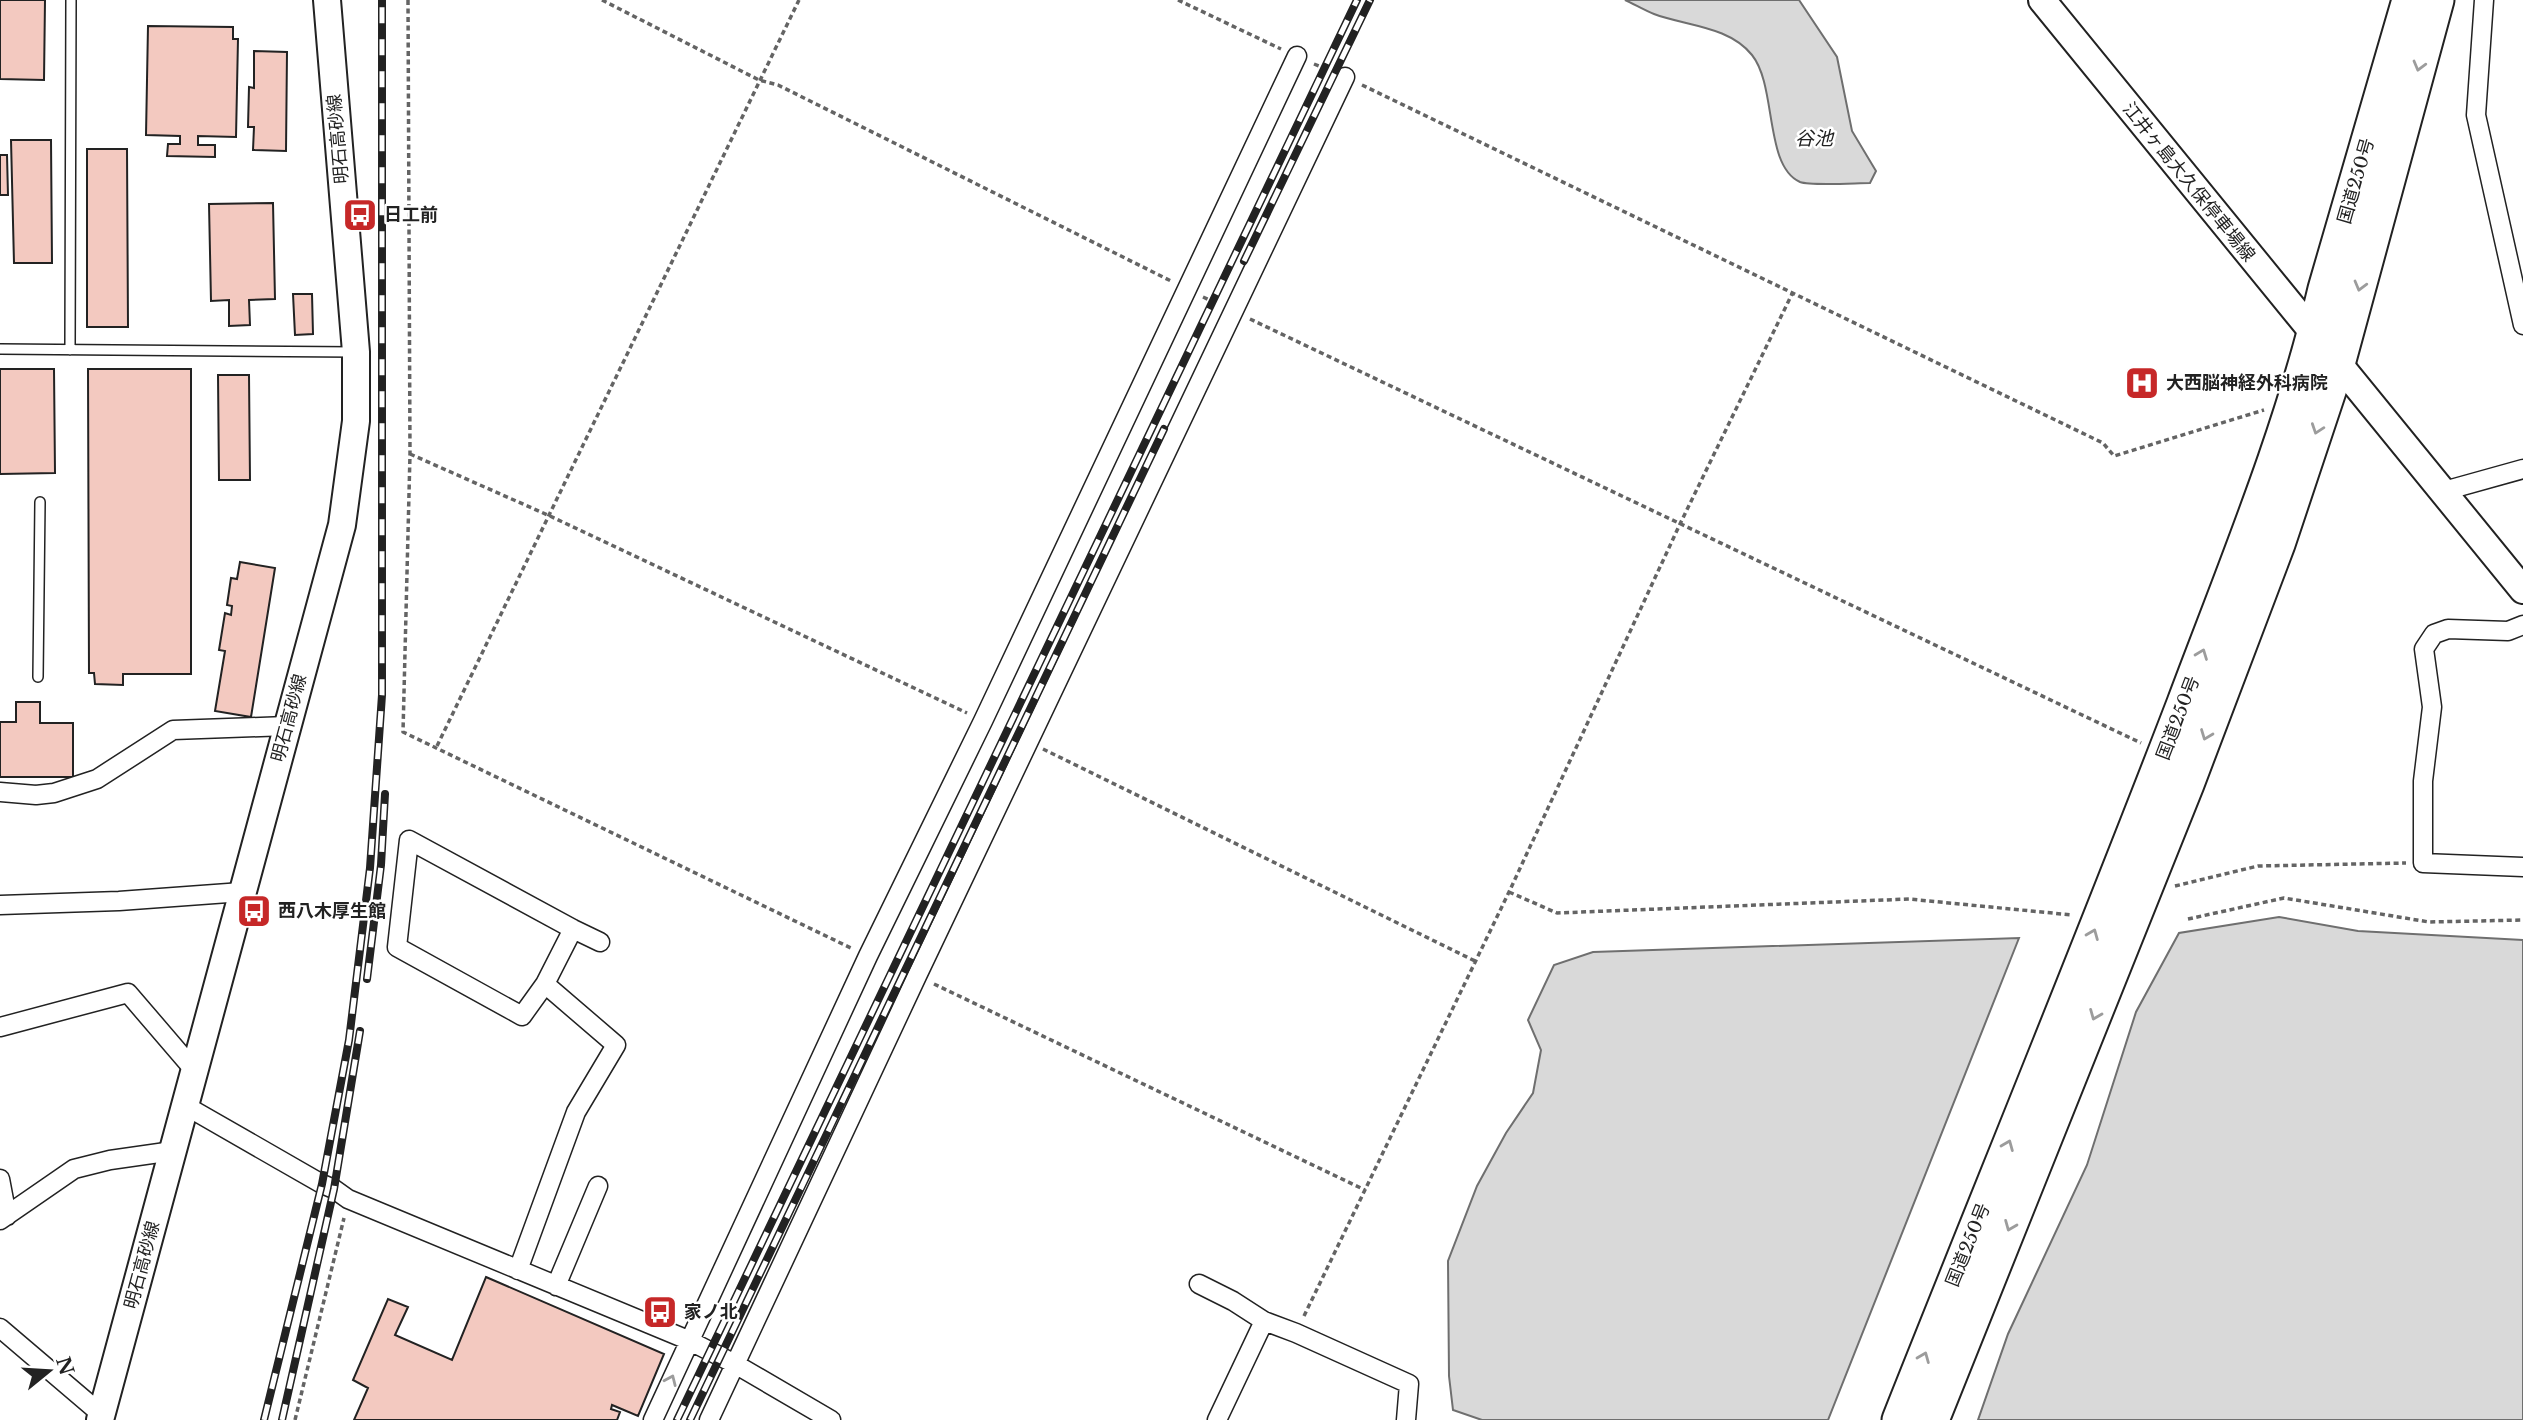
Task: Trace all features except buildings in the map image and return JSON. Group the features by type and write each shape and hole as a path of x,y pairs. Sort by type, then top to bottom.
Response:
{"highway":[{"name":"国道250号","path":"1899,1420 2163,757 2247,536 2314,336 2325,289 2409,0"},
{"name":"国道250号","path":"1932,1420 2187,784 2278,544 2338,364 2437,0"}],"main road":[{"name":"明石高砂線","path":"101,1417 342,525 356,421 356,352 327,0"},
{"name":"江井ヶ島大久保停車場線","path":"2042,0 2523,590"}],"street":[{"path":"2484,0 2476,115 2523,325"},
{"path":"653,1420 868,956 983,721 1297,57"},
{"path":"709,1420 917,976 1345,78"},
{"path":"2444,491 2523,469"},
{"path":"2523,625 2508,631 2448,629 2434,634 2424,649 2432,706 2423,781 2423,863 2523,867"},
{"path":"0,792 36,796 97,779 173,730 287,726"},
{"path":"573,929 545,984 522,1016 397,947 409,840 600,942"},
{"path":"0,905 119,901 242,892"},
{"path":"518,1270 576,1112 616,1045 545,984"},
{"path":"0,1027 128,993 194,1070"},
{"path":"186,1106 348,1199 688,1340 831,1420"},
{"path":"0,1179 4,1218 74,1169 110,1160 173,1151"},
{"path":"556,1286 598,1186"},
{"path":"1199,1284 1264,1321 1409,1384 1406,1420"},
{"path":"1217,1420 1264,1321"},
{"path":"0,1328 101,1417"}],"lane":[{"path":"70,350 71,0"},
{"path":"0,349 356,352"},
{"path":"37,677 40,502"}],"path":[{"path":"408,0 410,454 403,732 437,746 868,956"},
{"path":"602,0 1187,289 2143,744"},
{"path":"437,746 799,0"},
{"path":"1178,0 2104,443 2114,456 2254,412 2293,403"},
{"path":"1296,1333 1509,892 1680,524 1792,294"},
{"path":"410,454 550,516 983,721"},
{"path":"1028,742 1475,961"},
{"path":"2168,888 2258,866 2423,863"},
{"path":"1509,892 1557,913 1909,899 2072,915"},
{"path":"2188,919 2284,898 2430,922 2523,920"},
{"path":"917,976 1365,1190"},
{"path":"295,1420 348,1199"}],"water":[{"name":"谷池","path":"1625,0 1799,0 1837,57 1852,131 1876,171 1870,183 1800,182 1789,173 1781,160 1765,86 1752,55 1742,45 1719,32 1654,14"},
{"path":"2279,917 2358,931 2523,940 2523,1420 1978,1420 2008,1334 2087,1165 2136,1012 2179,933"},
{"path":"2019,938 1828,1420 1482,1420 1453,1410 1449,1376 1448,1261 1477,1186 1506,1133 1533,1093 1541,1050 1528,1020 1554,965 1593,952"}],"railway":[{"path":"264,1420 322,1184 349,1040 370,868 382,695 382,0"},
{"path":"677,1420 1357,0"},
{"path":"1244,261 1370,0"},
{"path":"690,1420 1164,429"},
{"path":"367,979 381,865 385,794"},
{"path":"282,1420 334,1189 360,1031"}],"place":[{"name":"日工前","path":"360,215"},
{"name":"大西脳神経外科病院","path":"2142,383"},
{"name":"西八木厚生館","path":"254,911"},
{"name":"家ノ北","path":"660,1312"}]}
